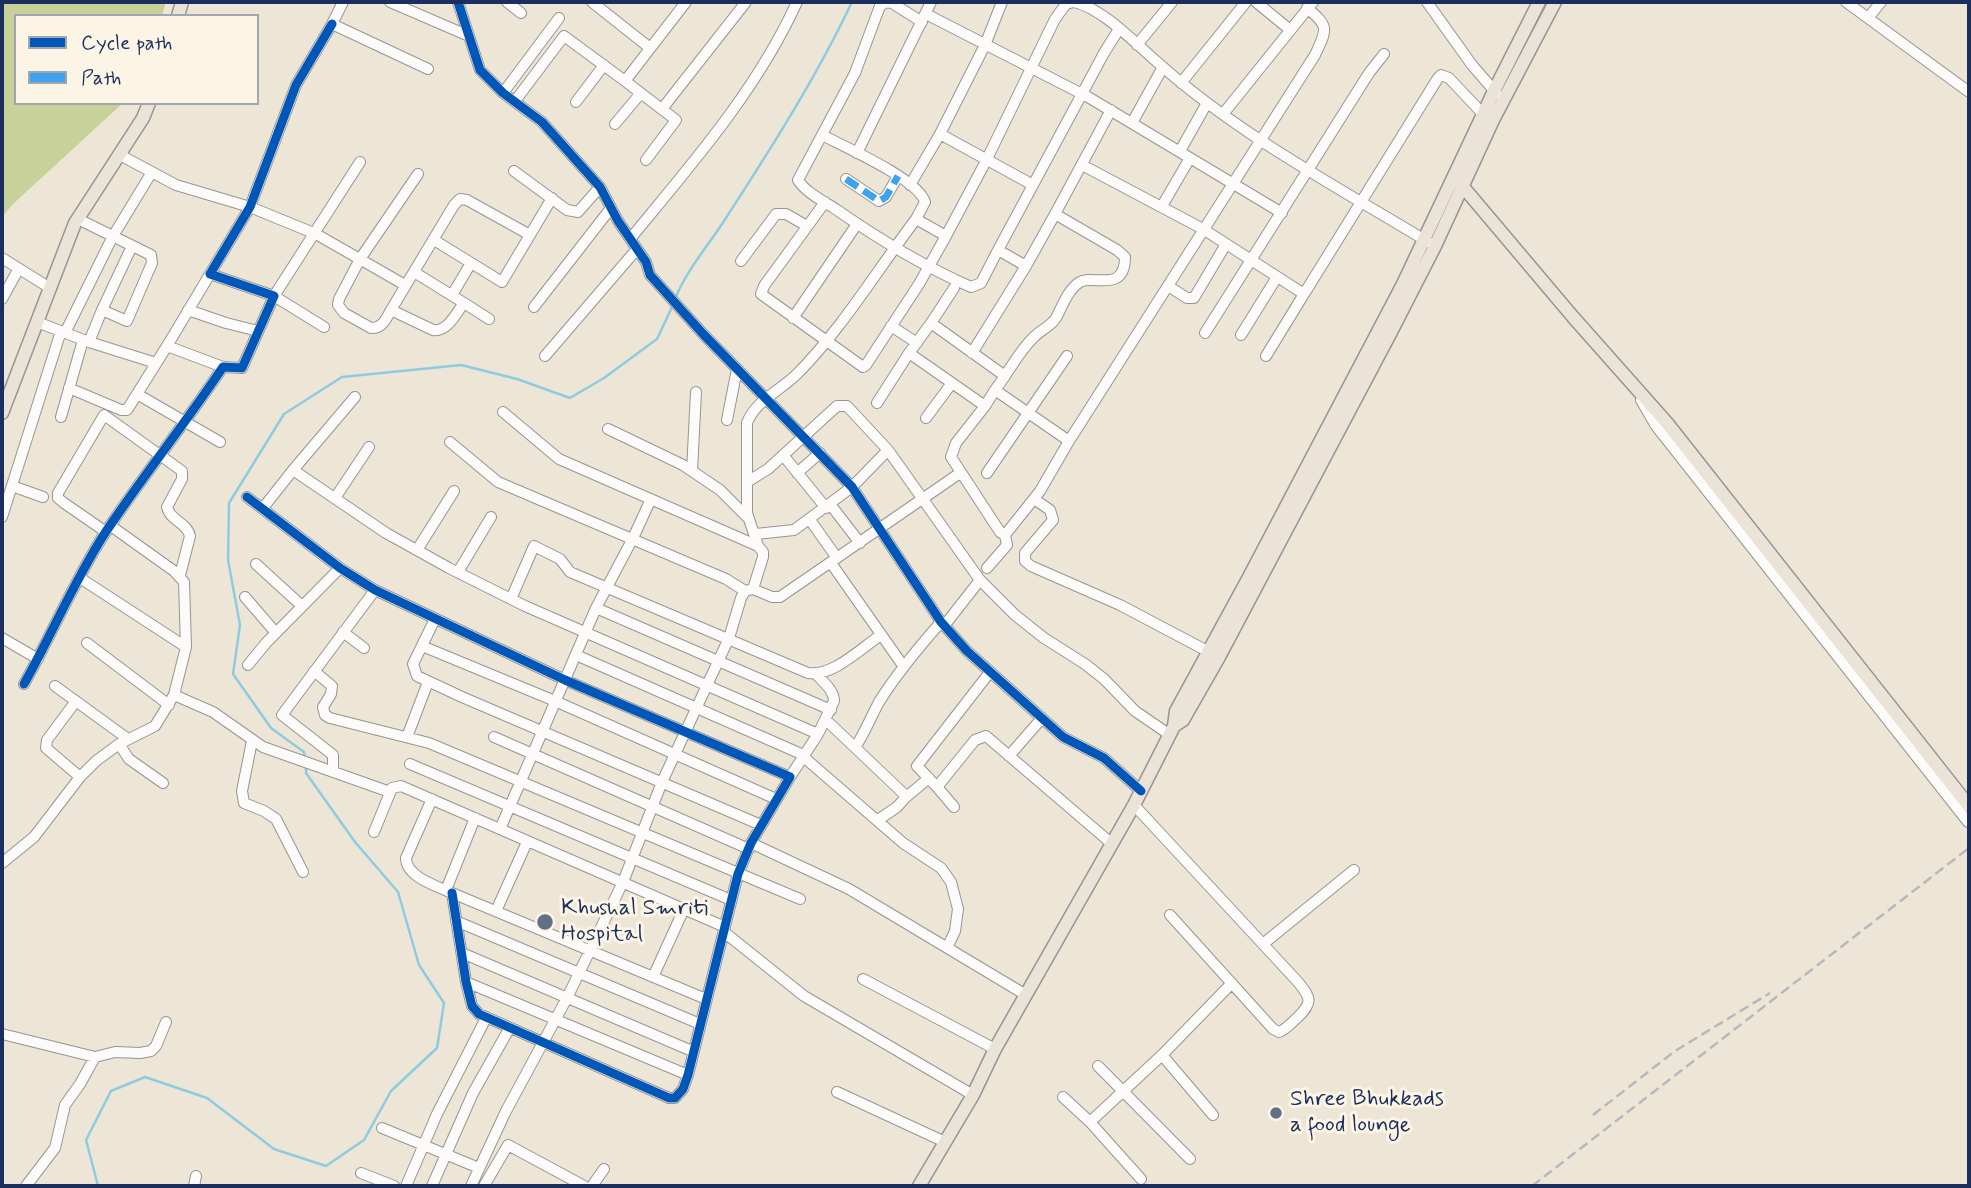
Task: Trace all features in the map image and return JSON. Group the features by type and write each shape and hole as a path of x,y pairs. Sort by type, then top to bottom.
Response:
{"main road":[{"path":"919,1186 973,1095 995,1049 1134,805 1172,730 1176,710 1214,655 1430,243 1458,181 1483,114 1539,2"},
{"path":"1458,181 1555,2"},
{"path":"2,413 78,219 143,118 148,105"},
{"path":"1458,181 1667,423 1969,806"}],"street":[{"path":"107,410 127,410 250,207 296,85 343,2"},
{"path":"390,2 469,36"},
{"path":"458,2 480,70 503,93 542,122 600,187 650,275 852,487 942,624 967,651 1063,737 1104,758 1141,791"},
{"path":"507,2 522,13"},
{"path":"592,2 650,48"},
{"path":"625,81 686,2"},
{"path":"662,109 746,2"},
{"path":"630,239 701,153 775,47 797,2"},
{"path":"1119,29 1104,53 1083,94 981,283 971,287 928,268 857,224 798,180 855,73 880,6 886,2 985,45 1083,94 1282,213"},
{"path":"858,153 932,2"},
{"path":"911,185 985,45 1002,2"},
{"path":"825,202 761,291 765,298 863,367 946,236 1063,7 1074,2 1096,11 1181,83 1223,114 1430,243"},
{"path":"1096,11 1104,2"},
{"path":"1137,45 1172,2"},
{"path":"1181,83 1246,2"},
{"path":"1256,2 1289,29"},
{"path":"1427,2 1472,65 1503,100"},
{"path":"1435,12 1443,2"},
{"path":"1846,2 1969,92"},
{"path":"1868,18 1881,2"},
{"path":"1005,535 1034,499 1315,55 1326,29 1310,5 1223,114"},
{"path":"503,93 559,18"},
{"path":"332,23 428,69"},
{"path":"515,101 564,36 676,121 646,160"},
{"path":"1205,333 1369,73 1384,54"},
{"path":"576,103 604,65"},
{"path":"1132,122 1163,67"},
{"path":"517,74 529,83"},
{"path":"1266,356 1360,201 1441,75 1449,78 1483,114"},
{"path":"615,124 640,93"},
{"path":"1180,151 1207,103"},
{"path":"972,353 1026,266 1111,110"},
{"path":"940,134 1033,185"},
{"path":"748,518 747,423 750,416 796,375 825,341 916,219 925,202 911,185 898,176 822,135"},
{"path":"120,155 176,185 250,207 316,234 405,285"},
{"path":"1162,206 1190,158"},
{"path":"167,346 223,367 242,368 274,296 360,162"},
{"path":"1082,165 1203,229 1304,294"},
{"path":"514,171 567,210 578,212 600,187"},
{"path":"2,517 63,332 113,236 152,172"},
{"path":"418,174 360,259 339,299 344,313 377,329 382,325 460,199 530,235"},
{"path":"846,179 879,201 886,197 898,176"},
{"path":"434,240 502,282 552,198"},
{"path":"534,307 611,208"},
{"path":"741,261 776,214 786,214 807,226"},
{"path":"987,568 1007,545 1005,535 1000,532 960,473 951,457 953,450 1035,336 1050,326 1077,283 1087,279 1107,282 1115,278 1125,263 1125,257 1111,245 1055,214"},
{"path":"78,219 151,256 152,263 128,321 102,310"},
{"path":"916,219 946,236"},
{"path":"793,318 857,224"},
{"path":"1168,286 1187,298 1194,298 1227,244"},
{"path":"61,417 86,341 132,246"},
{"path":"998,250 1026,266"},
{"path":"545,356 639,252"},
{"path":"2,258 50,288"},
{"path":"452,295 471,263"},
{"path":"2,299 18,270"},
{"path":"414,271 489,319"},
{"path":"210,274 274,296 324,327"},
{"path":"1241,335 1277,276"},
{"path":"877,402 954,288"},
{"path":"391,310 439,331 445,328 464,303"},
{"path":"188,310 258,331"},
{"path":"37,322 156,363"},
{"path":"931,323 1005,376"},
{"path":"891,326 917,343"},
{"path":"909,353 985,406"},
{"path":"987,473 1067,356"},
{"path":"24,684 108,529 160,453 186,424 223,367"},
{"path":"727,420 737,369"},
{"path":"732,397 750,382"},
{"path":"926,418 952,383"},
{"path":"1634,387 1656,426 1968,822"},
{"path":"2,863 34,837 80,777 96,761 155,726 174,695 186,647 186,592 180,575 190,536 189,530 168,513 167,507 183,475 182,471 107,410 69,388"},
{"path":"995,390 1069,441"},
{"path":"692,471 696,392"},
{"path":"137,394 220,442"},
{"path":"263,508 355,397"},
{"path":"747,482 760,475 842,404 847,406 888,450 980,580 1015,615 1104,679 1135,711 1172,730"},
{"path":"107,410 58,493 58,498 180,575"},
{"path":"471,1186 506,1111 567,998 623,882 662,782 729,638 741,598 749,590 763,557 758,546 559,459 503,412"},
{"path":"608,429 692,471 720,490 748,518 756,534 758,546"},
{"path":"450,442 498,482 749,590 772,597 780,597 960,473"},
{"path":"335,498 369,447"},
{"path":"756,534 788,533 810,520 852,487 888,450"},
{"path":"797,473 820,453"},
{"path":"783,456 860,543"},
{"path":"293,470 386,533 511,599 818,734"},
{"path":"12,486 43,497"},
{"path":"417,550 454,491"},
{"path":"247,497 340,568 375,590 565,680 790,776"},
{"path":"500,829 596,608 651,499"},
{"path":"1034,499 1051,510 1053,520 1025,553 1025,561 1120,605 1214,655"},
{"path":"458,572 491,517"},
{"path":"810,520 881,635 904,667"},
{"path":"511,599 534,546 560,559 570,572 808,673 816,674 833,668 881,635"},
{"path":"256,564 302,606"},
{"path":"248,665 340,568"},
{"path":"80,578 186,647"},
{"path":"856,746 879,703 904,667 980,580"},
{"path":"333,772 333,755 282,715 375,590"},
{"path":"245,597 276,633"},
{"path":"596,608 831,710"},
{"path":"435,619 413,664 417,676 761,825"},
{"path":"343,632 364,648"},
{"path":"2,639 38,659"},
{"path":"87,643 169,705"},
{"path":"422,646 555,701 776,799"},
{"path":"576,655 792,750 803,758 904,843 941,868 956,897 958,921 948,946"},
{"path":"314,671 332,686 331,694 323,707 325,715 429,743 800,899"},
{"path":"954,807 917,766 990,672"},
{"path":"475,818 449,891 472,1006 486,1018 509,1029 669,1098 675,1098 688,1075 738,874 761,825 831,710 834,696 816,674"},
{"path":"407,737 428,682"},
{"path":"55,686 124,742 129,759 163,783"},
{"path":"174,695 213,712 263,747 390,792"},
{"path":"76,701 47,740 46,748 80,777"},
{"path":"1009,756 1042,718"},
{"path":"825,720 856,746 904,793 905,798"},
{"path":"937,787 975,740 986,736 1111,844"},
{"path":"494,737 652,807 849,889 1026,995"},
{"path":"251,741 242,791 244,803 276,819 303,872"},
{"path":"410,764 731,900"},
{"path":"878,820 929,778"},
{"path":"374,832 390,792 397,785 623,882 725,929 804,996 973,1095"},
{"path":"432,799 405,863 415,874 449,891 706,999"},
{"path":"1134,805 1307,993 1309,1001 1306,1008 1285,1029 1279,1032 1273,1029 1170,915"},
{"path":"496,911 527,842"},
{"path":"1263,944 1354,870"},
{"path":"653,977 684,909"},
{"path":"456,921 700,1024"},
{"path":"462,953 692,1051"},
{"path":"863,979 995,1049"},
{"path":"466,982 688,1075"},
{"path":"1090,1122 1162,1055 1231,983"},
{"path":"406,1186 437,1114 486,1018"},
{"path":"2,1034 95,1057 123,1051 151,1051 166,1023"},
{"path":"432,1186 473,1093 509,1029"},
{"path":"1162,1055 1213,1115"},
{"path":"26,1186 55,1149 65,1105 95,1057"},
{"path":"1098,1066 1190,1159"},
{"path":"837,1092 944,1142"},
{"path":"1063,1097 1090,1122 1141,1179"},
{"path":"382,1128 479,1168"},
{"path":"484,1186 508,1145 584,1186"},
{"path":"592,1186 604,1170"},
{"path":"361,1173 394,1186"}],"green space":[{"path":"2,2 166,2 163,14 14,14 14,105 121,105 2,217"}],"waterway":[{"path":"675,299 691,269 792,113 852,2"},
{"path":"305,759 304,752 271,728 233,674 240,625 228,560 229,503 284,414 342,377 461,365 517,379 570,398 604,378 657,339 673,305"},
{"path":"98,1186 86,1140 111,1091 145,1077 207,1098 274,1149 326,1166 364,1140 391,1091 437,1048 444,1003 419,965 398,892 355,842 306,773 306,766"}],"railway":[{"path":"1532,1186 1969,848"},
{"path":"1593,1115 1675,1051 1770,993"}],"marked path":[{"path":"846,179 879,201 886,197 898,176"}],"cycle path":[{"path":"458,2 480,70 503,93 542,122 600,187 618,221 646,262 650,275 704,335 852,487 941,622 967,651 1063,737 1104,758 1141,791"},
{"path":"24,684 83,570 119,512 223,367 242,368 274,296 210,274 250,207 296,85 332,24"},
{"path":"247,497 340,568 375,590 565,680 790,777 751,843 738,874 688,1075 683,1089 675,1098 669,1098 479,1014 472,1006 466,982 452,893"}],"place":[{"name":"Khushal Smriti Hospital","path":"545,922"},
{"name":"Shree Bhukkads a food lounge","path":"1276,1113"}]}
